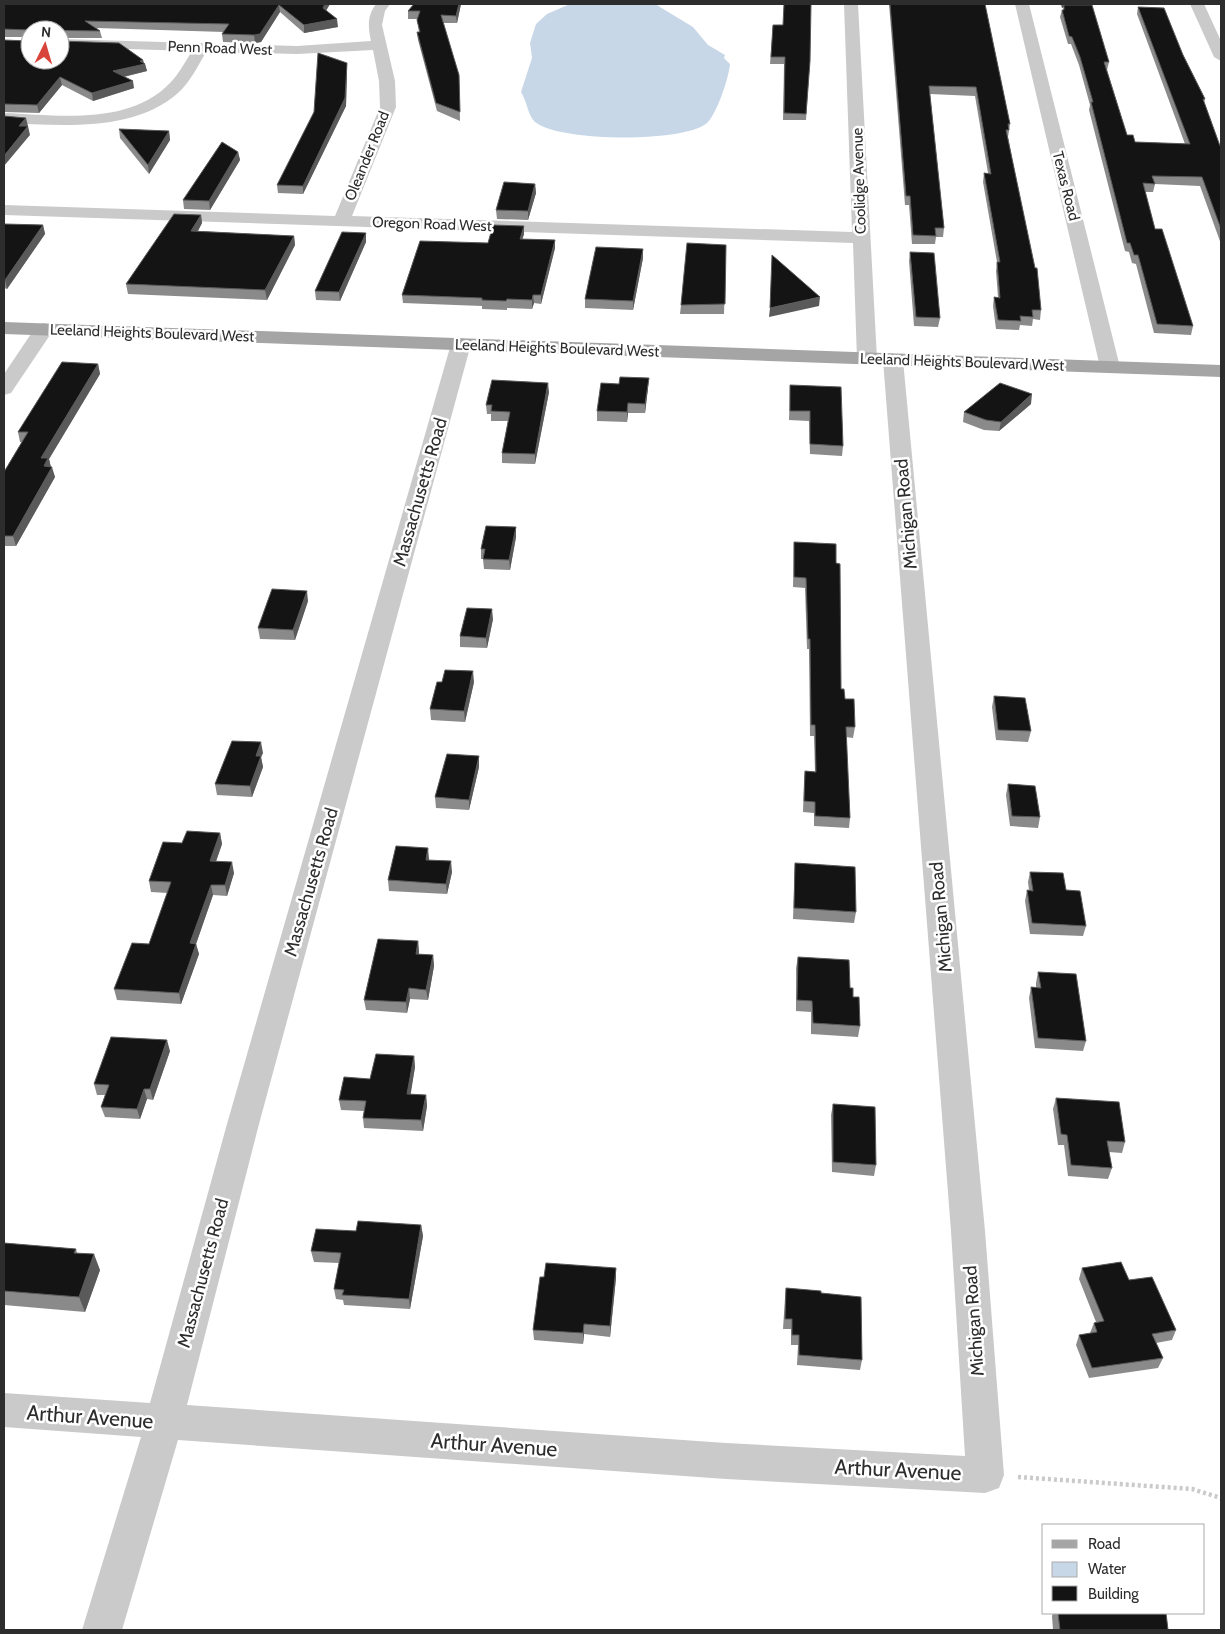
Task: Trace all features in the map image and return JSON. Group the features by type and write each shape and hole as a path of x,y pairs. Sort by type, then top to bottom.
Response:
{"main road":[{"name":"Leeland Heights Boulevard West","path":"4,328 1221,371"}],"street":[{"name":"Oleander Road","path":"341,221 388,107 387,81 375,25 378,11 383,4"},
{"name":"Coolidge Avenue","path":"851,4 861,238 880,359"},
{"name":"Texas Road","path":"1022,4 1110,368"},
{"path":"1197,4 1221,57"},
{"name":"Penn Road West","path":"70,43 297,50 379,45"},
{"path":"4,118 64,120 94,118 144,107 173,90 202,47"},
{"name":"Oregon Road West","path":"4,210 861,238"},
{"path":"4,389 44,329"},
{"name":"Massachusetts Road","path":"102,1630 164,1422 243,1124 461,344"},
{"name":"Michigan Road","path":"880,359 968,1231 984,1475"},
{"name":"Arthur Avenue","path":"4,1410 726,1461 984,1475"}],"path":[{"path":"984,1475 1192,1489 1221,1498"}],"water":[{"path":"570,4 655,4 693,27 708,45 725,55 724,58 730,64 722,95 715,112 707,123 694,130 674,134 621,138 569,133 548,129 535,122 521,92 532,58 530,43 536,24 547,14"}],"building":[{"path":"4,4 325,4 323,8 337,19 304,25 279,5 260,34 254,35 222,34 229,24 85,21 100,31 70,31 70,20 20,20 20,30 4,29"},
{"path":"414,4 459,4 456,16 441,15 459,75 460,112 436,103 417,32 420,32 417,20 420,11 408,11"},
{"path":"784,4 811,4 810,61 806,114 784,113 785,57 771,57 773,25 783,25"},
{"path":"890,4 985,4 1010,124 1008,124 1009,130 1006,130 1035,268 1037,268 1041,310 1032,310 1033,317 1020,316 1021,321 998,320 994,297 1000,298 997,262 1000,262 984,173 991,174 976,87 929,86 944,228 935,228 936,236 913,235 910,196 906,196"},
{"path":"1064,5 1092,5 1109,62 1104,62 1127,135 1133,135 1135,142 1190,144 1138,7 1164,8 1183,55 1205,99 1203,99 1221,146 1221,229 1202,177 1152,176 1155,184 1143,183 1155,229 1162,229 1193,326 1157,324 1138,255 1134,255 1130,243 1127,243 1091,102 1093,102 1080,57 1072,37 1069,36 1062,10 1064,10"},
{"path":"4,40 20,41 20,70 70,70 70,41 119,43 143,60 140,61 145,64 113,71 133,81 92,93 60,77 37,105 4,104"},
{"path":"318,53 347,63 345,98 303,186 277,185 314,112"},
{"path":"4,116 26,118 19,126 28,126 4,156"},
{"path":"119,129 169,131 148,165"},
{"path":"222,142 238,152 209,201 183,200"},
{"path":"504,182 535,184 528,211 496,210"},
{"path":"174,214 201,215 191,231 294,236 265,290 126,284"},
{"path":"4,224 43,225 5,280 4,280"},
{"path":"493,225 524,226 520,239 555,240 541,295 533,295 532,300 507,299 506,301 482,300 482,298 402,295 420,241 488,243"},
{"path":"342,232 366,233 339,292 315,291"},
{"path":"687,243 726,245 725,304 681,305"},
{"path":"596,247 643,249 633,301 585,299"},
{"path":"910,252 934,253 940,318 916,317"},
{"path":"772,255 820,297 770,308"},
{"path":"62,362 98,364 41,458 48,458 44,466 52,467 13,536 4,536 4,472 28,432 18,432"},
{"path":"620,377 649,378 645,404 628,403 627,412 597,411 601,383 619,384"},
{"path":"492,380 548,383 535,454 502,453 510,412 491,411 492,405 486,405"},
{"path":"1000,383 1032,394 1001,422 986,420 964,412"},
{"path":"790,385 841,387 843,446 810,444 810,411 790,411"},
{"path":"486,526 516,527 509,560 483,559 485,549 481,549"},
{"path":"794,542 836,544 836,563 840,564 841,689 844,689 845,699 854,699 855,727 846,727 850,818 815,816 815,802 804,801 805,771 816,772 815,725 811,725 810,639 808,639 806,578 794,577"},
{"path":"272,589 307,591 293,630 258,628"},
{"path":"467,608 492,609 486,638 460,636"},
{"path":"445,670 473,671 464,711 430,709 437,682 442,682"},
{"path":"994,696 1025,698 1031,731 998,730"},
{"path":"232,741 261,742 256,756 261,756 250,786 215,784"},
{"path":"447,754 479,756 469,800 435,797"},
{"path":"1008,784 1035,786 1040,817 1012,816"},
{"path":"187,831 220,833 210,861 232,862 225,885 211,885 190,943 196,944 179,993 114,989 132,943 149,944 171,882 149,881 163,842 182,843"},
{"path":"396,846 428,848 426,860 451,861 446,884 388,880"},
{"path":"795,863 855,867 856,912 794,908"},
{"path":"1030,872 1063,873 1066,890 1080,891 1086,926 1032,923 1027,890 1033,891"},
{"path":"378,939 418,941 416,954 433,955 426,990 409,988 406,1002 364,1000"},
{"path":"798,957 849,960 850,988 853,988 853,997 859,997 860,1026 813,1023 812,1001 797,1000"},
{"path":"1038,972 1076,974 1086,1041 1038,1038 1031,987 1041,988"},
{"path":"111,1037 167,1040 150,1089 144,1089 137,1109 101,1107 109,1085 94,1084"},
{"path":"376,1054 414,1056 407,1094 426,1095 421,1120 363,1118 366,1101 339,1100 344,1077 370,1079"},
{"path":"1056,1098 1119,1102 1125,1142 1107,1141 1112,1168 1071,1165 1067,1135 1061,1134"},
{"path":"833,1104 875,1107 876,1165 833,1162"},
{"path":"358,1221 421,1225 409,1299 342,1295 344,1290 334,1289 341,1253 311,1251 316,1229 356,1231"},
{"path":"4,1243 76,1249 74,1253 94,1254 79,1297 4,1291"},
{"path":"1121,1262 1129,1280 1152,1277 1176,1330 1152,1334 1163,1358 1092,1368 1079,1335 1097,1332 1094,1323 1104,1321 1082,1268"},
{"path":"546,1263 616,1268 610,1326 584,1324 583,1333 533,1330 540,1277 544,1277"},
{"path":"786,1288 861,1297 862,1360 799,1355 799,1335 792,1335 792,1319 785,1319"},
{"path":"1058,1614 1166,1614 1168,1630 1060,1630"}]}
